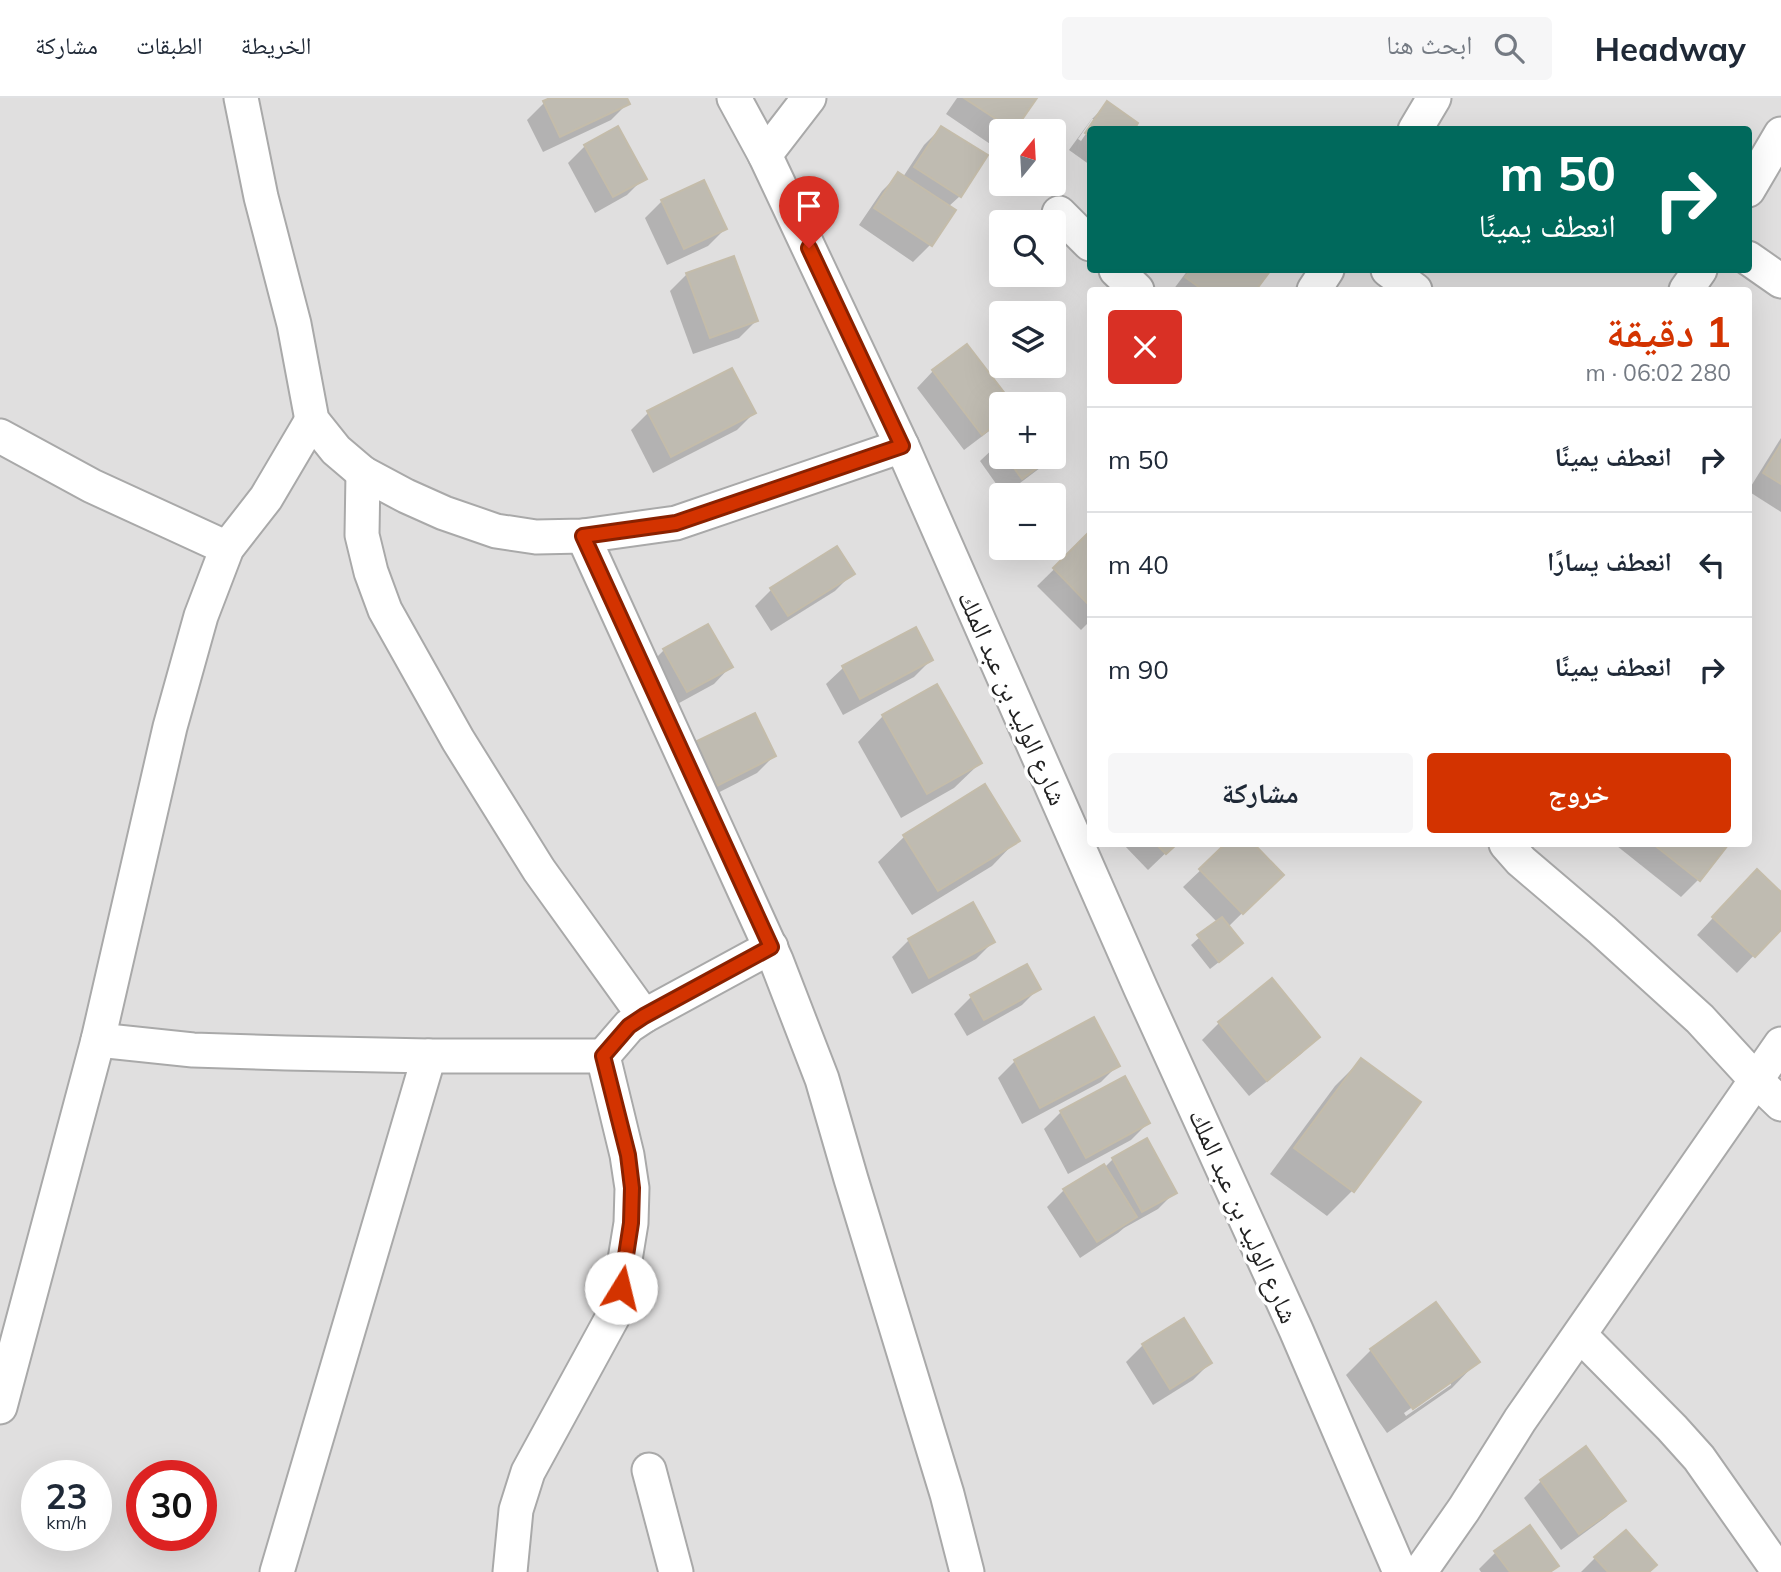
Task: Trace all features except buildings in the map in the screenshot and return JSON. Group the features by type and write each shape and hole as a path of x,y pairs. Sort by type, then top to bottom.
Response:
{"street":[{"path":"241,98 261,197 294,324 312,420 336,450 363,473 406,496 496,531 536,537 583,536 676,523 902,446"},
{"name":"شارع الوليد بن عبد الملك","path":"734,98 765,155 902,446 1141,989 1296,1330 1400,1572"},
{"path":"765,155 809,98"},
{"path":"1417,126 1434,98"},
{"path":"1752,183 1781,134"},
{"path":"1066,220 1087,241"},
{"path":"1752,261 1781,281"},
{"path":"1119,273 1134,287"},
{"path":"1392,273 1411,287"},
{"path":"0,1407 99,1040 170,727 201,616 227,548 266,498 312,420"},
{"path":"0,436 92,486 227,548"},
{"path":"363,473 362,535 371,572 385,610 458,740 539,870 644,1016"},
{"path":"583,536 771,947 822,1079 947,1494 967,1572"},
{"path":"1509,847 1521,861 1700,1019 1756,1081 1781,1104"},
{"path":"99,1040 192,1050 429,1056 603,1056 629,1026 644,1016 771,947"},
{"path":"1420,1572 1464,1509 1520,1420 1781,1044"},
{"path":"277,1572 429,1056"},
{"path":"510,1572 516,1510 528,1472 617,1309 631,1223 632,1188 628,1155 603,1056"},
{"path":"1580,1335 1699,1458 1779,1572"},
{"path":"649,1470 676,1572"}],"shaded area":[{"path":"0,98 1781,98 1781,1572 0,1572"}],"route":[{"path":"621,1288 631,1223 632,1188 628,1155 603,1056 629,1026 644,1016 771,947 583,536 676,523 902,446 809,248"}]}
